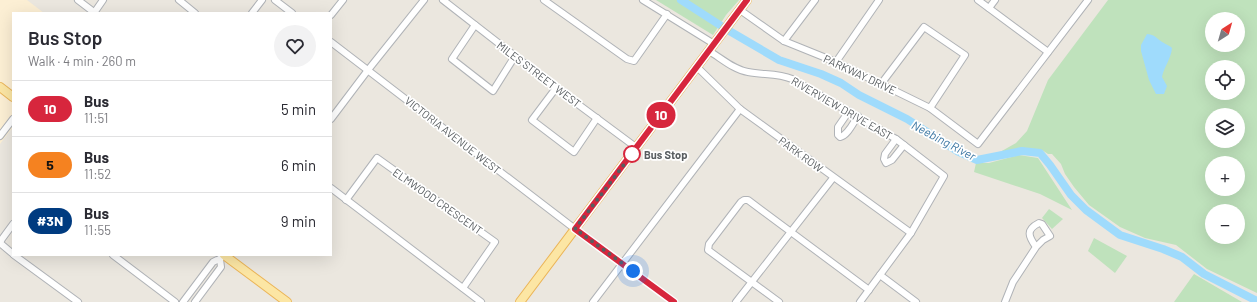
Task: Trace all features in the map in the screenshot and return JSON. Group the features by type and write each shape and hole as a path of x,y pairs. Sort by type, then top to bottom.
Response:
{"main road":[{"path":"520,302 747,0"},
{"path":"0,87 12,96"},
{"path":"225,257 287,302"}],"street":[{"path":"78,0 94,12"},
{"path":"96,12 103,0"},
{"path":"180,0 194,12"},
{"path":"253,12 262,0"},
{"path":"275,0 291,12"},
{"path":"332,14 343,0"},
{"path":"332,118 424,0"},
{"name":"MILES STREET WEST","path":"443,0 556,88 637,148"},
{"path":"544,0 627,59 634,61 667,14"},
{"name":"RIVERVIEW DRIVE EAST","path":"643,0 713,44 735,67 746,72 783,76 792,79 896,139 944,176 911,233"},
{"path":"784,41 815,0"},
{"path":"836,62 878,0"},
{"path":"978,0 1048,52 1088,0"},
{"path":"990,8 996,0"},
{"name":"PARKWAY DRIVE","path":"740,10 784,41 836,62 930,108 978,144 1048,52"},
{"path":"475,25 452,59 493,91 515,56"},
{"path":"881,84 924,26 965,55 930,108"},
{"name":"VICTORIA AVENUE WEST","path":"332,43 575,229 674,302"},
{"name":"PARK ROW","path":"697,67 740,110 911,233"},
{"path":"556,88 532,120 574,152 597,118"},
{"path":"593,302 740,110"},
{"path":"849,111 838,127 838,135 840,137 847,133 858,116"},
{"path":"0,136 12,120"},
{"path":"896,139 885,154 884,159 886,163 892,160 904,145"},
{"name":"ELMWOOD CRESCENT","path":"346,200 377,158 495,242 463,288"},
{"path":"736,302 834,178"},
{"path":"332,189 481,302"},
{"path":"779,302 708,250 709,244 744,200 748,200 869,290"},
{"path":"12,225 0,243 12,252"},
{"path":"860,302 911,233"},
{"path":"1005,302 1013,282 1036,247"},
{"path":"17,256 78,302"},
{"path":"114,256 175,302"},
{"path":"225,257 221,267 194,302 185,300 213,262 225,257"},
{"path":"880,275 916,302"}],"shaded area":[{"path":"0,0 27,0 43,12 12,12 12,128 0,144"}],"green space":[{"path":"656,0 739,0 726,15 713,35"},
{"path":"1108,0 1257,0 1257,293 1207,269 1176,245 1145,238 1120,227 1089,205 1074,187 1065,174 1061,164 1052,154 1048,154 1042,150 1040,153 1022,151 996,157 1000,152 1016,143 1027,131 1048,80"},
{"path":"1019,155 1038,158 1072,210 1040,194 974,172 976,163 989,163"},
{"path":"1049,209 1063,219 1052,229 1042,218"},
{"path":"1094,238 1127,256 1115,273 1088,251"},
{"path":"1194,274 1242,302 1174,302"}],"water":[{"path":"1147,34 1155,36 1161,42 1172,48 1162,77 1167,86 1164,94 1156,94 1149,80 1141,51 1141,45"}],"waterway":[{"name":"Neebing River","path":"681,0 726,29 779,60 821,74 841,83 859,95 907,119 957,151 977,160 1022,151 1040,153 1071,195 1086,210 1120,235 1182,257 1204,274 1257,301"}],"bus line":[{"name":"10","path":"674,302 575,229 747,0"}],"place":[{"name":"Bus Stop","path":"632,154"}],"route":[{"path":"632,154 575,229 633,271"}]}
